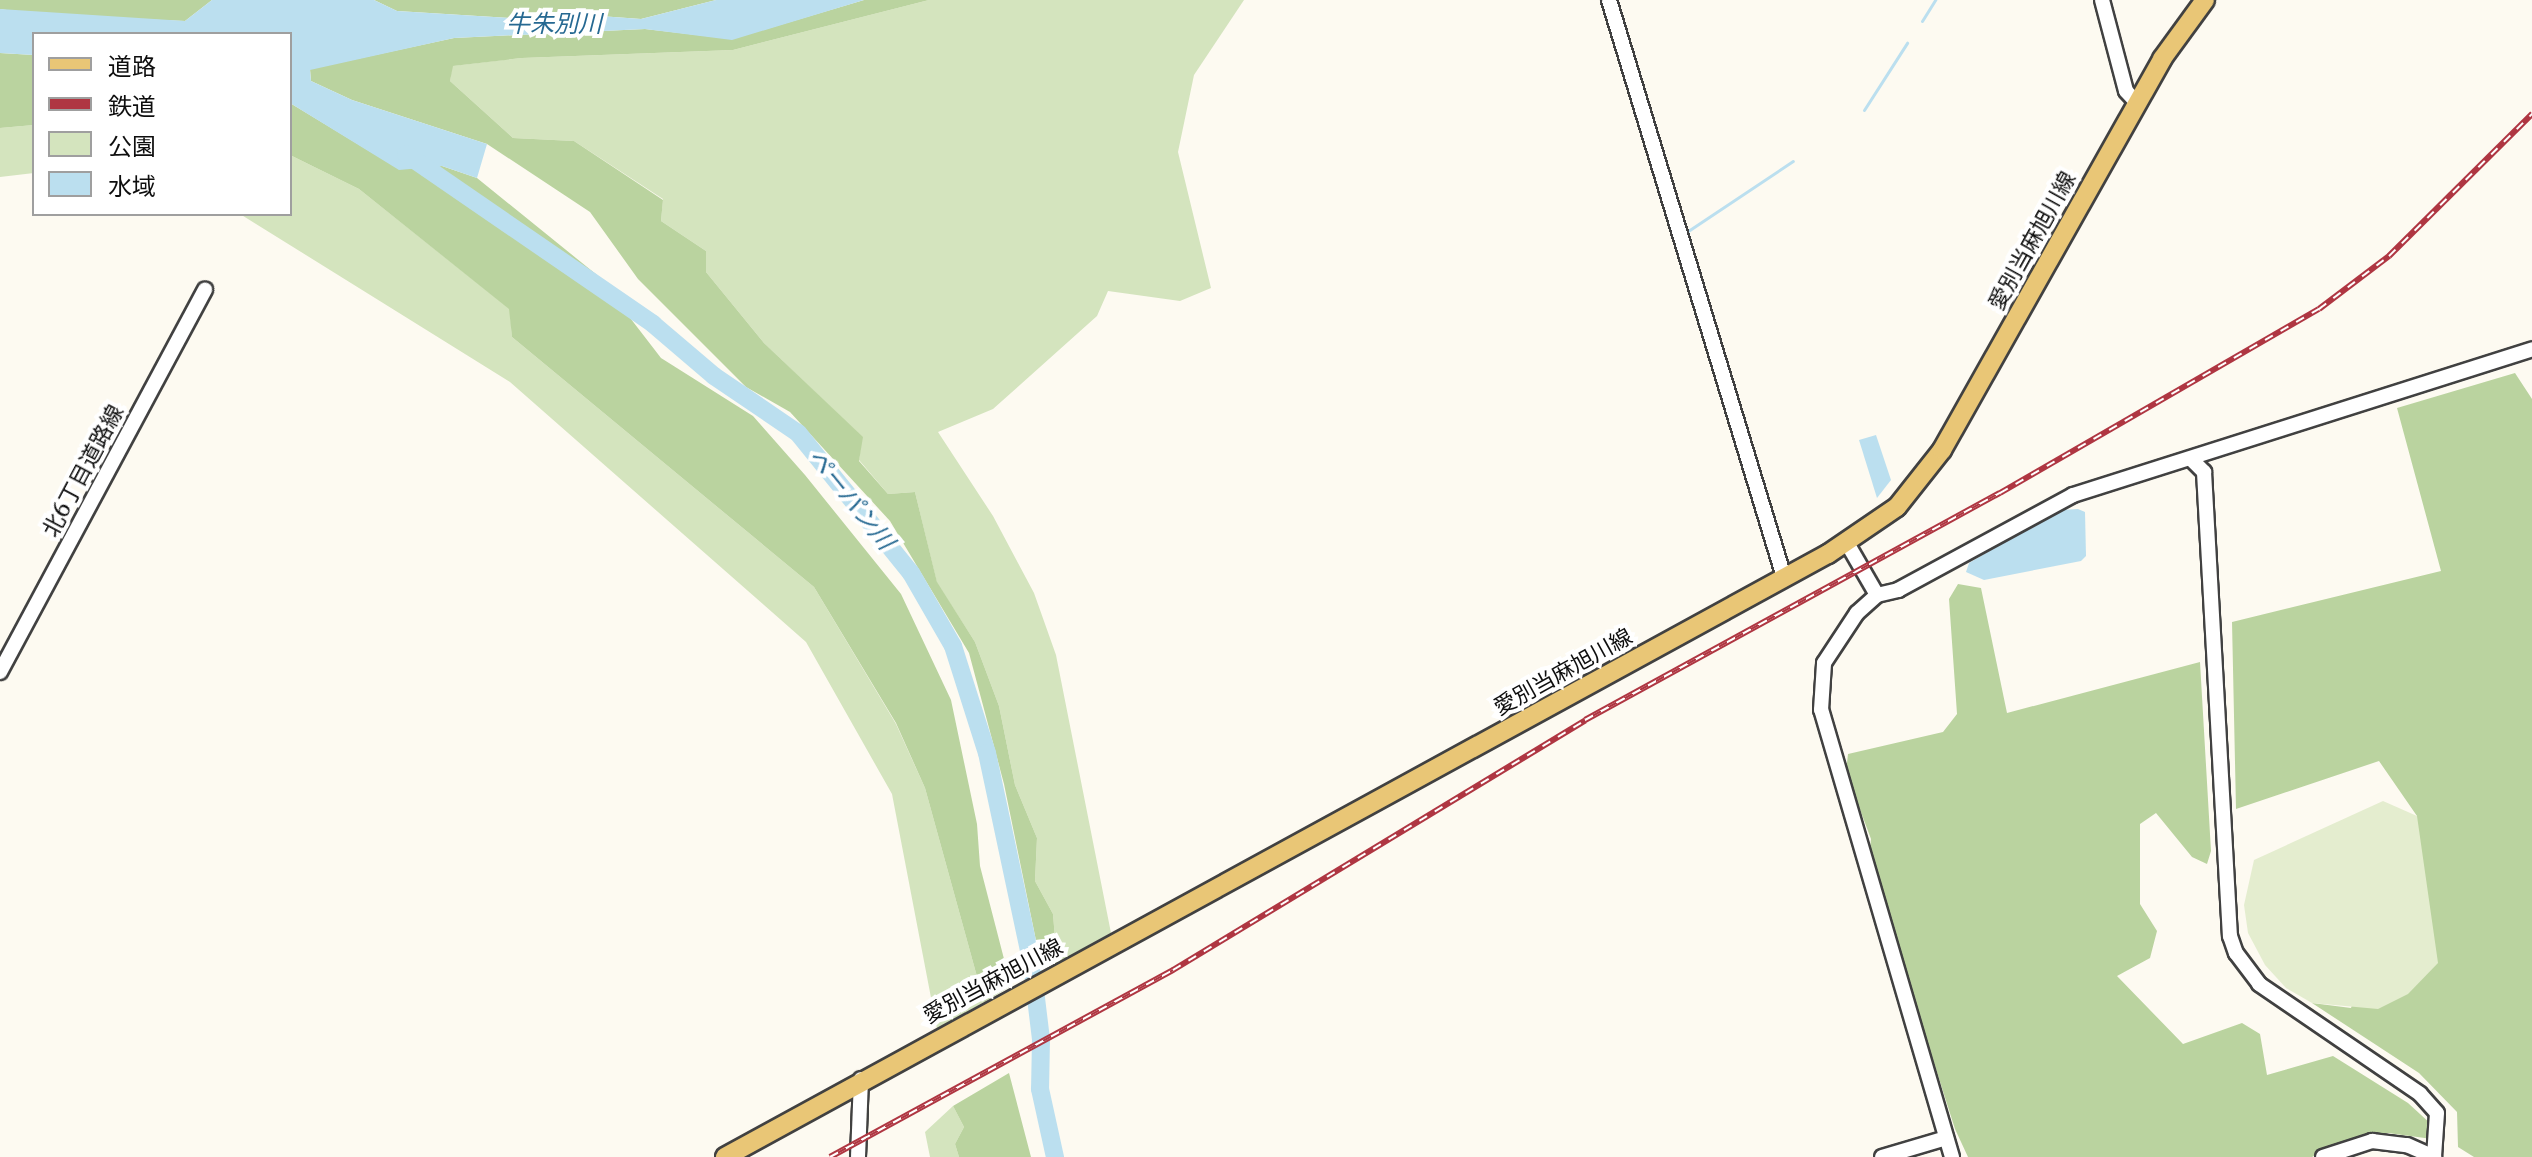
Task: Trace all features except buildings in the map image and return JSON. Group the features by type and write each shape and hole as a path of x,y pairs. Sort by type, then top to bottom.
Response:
{"main road":[{"name":"愛別当麻旭川線","path":"725,1157 861,1079 1847,543 1897,507 1942,450 2137,103 2205,0"}],"street":[{"path":"1609,0 1784,577"},
{"path":"2102,0 2126,91 2137,103"},
{"name":"北6丁目道路線","path":"0,672 205,290"},
{"path":"1952,1157 1819,697 1824,663 1857,613 1877,595 1898,590 2073,495 2193,461 2532,349"},
{"path":"2193,461 2204,472 2233,945 2243,967 2259,984 2420,1094 2437,1113 2434,1157 2407,1145 2372,1141 2323,1157"},
{"path":"1847,543 1877,595"},
{"path":"858,1157 861,1079"},
{"path":"1882,1157 1946,1138"}],"green space":[{"path":"0,0 212,0 185,21 41,15 0,9"},
{"path":"374,0 716,0 641,19 586,15 560,21 397,11"},
{"path":"864,0 929,0 733,50 522,58 453,66 450,81 513,138 574,141 663,200 661,221 706,251 706,272 764,343 863,437 859,461 888,494 915,492 937,582 975,642 999,706 1015,785 1037,838 1035,881 1053,914 1057,963 1041,965 1004,784 969,653 890,521 790,412 746,387 638,279 590,212 487,144 352,100 311,81 310,69 454,38 645,29 732,39"},
{"path":"929,0 1244,0 1194,75 1178,152 1211,288 1180,301 1108,291 1097,316 993,409 938,432 993,516 1034,593 1056,655 1111,933 1057,963 1053,914 1035,881 1037,838 1015,785 999,706 975,642 937,583 915,492 888,494 859,460 862,437 764,343 706,272 706,251 661,221 663,199 574,141 513,138 450,81 452,66 522,58 733,50"},
{"path":"0,53 32,55 32,125 0,128"},
{"path":"292,104 399,169 442,166 477,178 597,275 661,358 753,416 805,475 901,594 951,700 977,824 980,866 1011,986 984,1002 925,788 896,723 814,587 512,337 509,309 359,189 292,156"},
{"path":"32,125 32,173 0,177 0,128"},
{"path":"292,156 359,189 510,309 512,337 814,587 896,724 925,788 984,1002 937,1029 892,794 806,642 510,382 243,216 292,216"},
{"path":"2515,373 2532,399 2532,1157 2474,1157 2458,1147 2457,1112 2419,1073 2312,1003 2351,1008 2417,816 2379,761 2236,809 2232,622 2441,571 2397,408"},
{"path":"1958,584 1981,588 2007,713 2200,662 2211,851 2207,864 2192,857 2156,813 2140,824 2140,904 2157,931 2150,958 2117,976 2183,1044 2242,1023 2260,1034 2267,1075 2333,1056 2408,1103 2432,1125 2432,1139 2388,1133 2335,1144 2312,1157 1968,1157 1955,1129 1869,858 1871,839 1846,772 1848,754 1943,732 1957,714 1949,599"},
{"path":"2383,801 2417,816 2438,963 2408,994 2378,1009 2312,1003 2286,988 2265,965 2248,933 2244,905 2254,860"},
{"path":"1009,1073 1031,1157 959,1157 955,1144 964,1127 953,1106"},
{"path":"953,1106 964,1127 955,1144 959,1157 930,1157 925,1132"}],"water":[{"name":"牛朱別川","path":"212,0 374,0 397,11 560,21 586,15 641,19 716,0 864,0 732,40 645,29 454,38 310,70 311,81 352,100 487,144 477,178 442,166 399,170 292,104 292,32 32,32 32,55 0,53 0,9 185,21"},
{"path":"1876,435 1891,480 1877,498 1859,440"},
{"path":"2078,509 2085,512 2086,556 2081,561 1984,580 1966,572 1969,563 2027,529 2061,510"}],"waterway":[{"path":"1922,21 1935,0"},
{"path":"1864,110 1907,43"},
{"name":"ペーパン川","path":"406,154 653,324 714,376 798,433 911,573 953,646 987,753 1032,965 1041,1039 1040,1089 1055,1157"},
{"path":"1688,231 1793,161"}],"railway":[{"path":"830,1157 1173,970 1585,720 2000,493 2319,309 2389,256 2532,114"}]}
